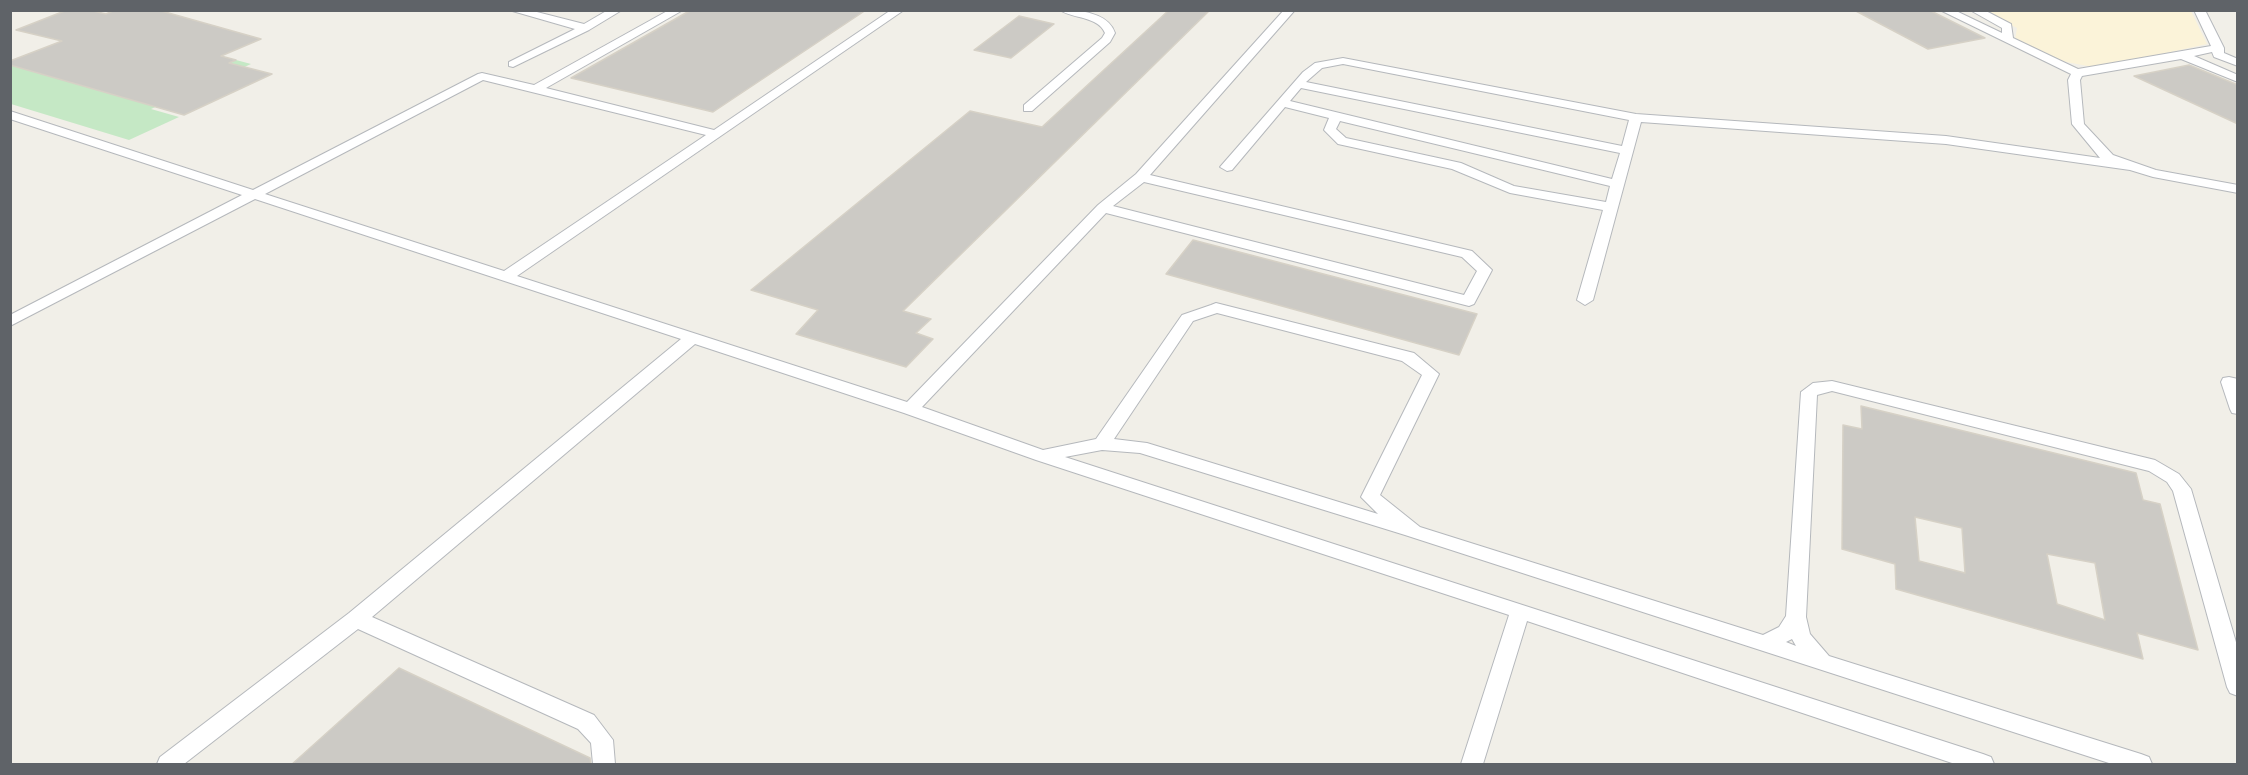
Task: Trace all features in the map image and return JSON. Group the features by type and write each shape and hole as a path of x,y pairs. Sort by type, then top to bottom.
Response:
{"lane":[{"path":"514,10 585,28"},
{"path":"10,321 482,75 513,64 617,10"},
{"path":"536,89 678,10"},
{"path":"505,277 899,10"},
{"path":"1028,108 1106,40 1110,33 1108,27 1096,19 1065,10"},
{"path":"910,409 1103,208 1141,177 1290,10"},
{"path":"1945,10 2077,73 2218,48"},
{"path":"1975,10 2007,26 2008,40"},
{"path":"2199,10 2218,48 2218,55 2238,63"},
{"path":"2182,56 2238,79"},
{"path":"1227,166 1299,84 1319,65 1343,61 1636,118 1946,140 2129,166 2238,189"},
{"path":"500,80 513,64"},
{"path":"2077,73 2074,80 2078,124 2108,158 2129,166"},
{"path":"482,75 715,134"},
{"path":"1299,84 1627,151"},
{"path":"1282,103 1618,184"},
{"path":"10,115 255,193 910,409 1042,456 1520,611 1983,765"},
{"path":"1335,117 1329,130 1342,141 1456,166 1510,189 1611,207"},
{"path":"1585,300 1636,118"},
{"path":"1103,208 1469,301 1485,270 1467,254 1141,177"},
{"path":"1102,444 1187,318 1216,308 1408,357 1431,374 1370,496 1413,532"},
{"path":"168,765 356,619 692,339"},
{"path":"2238,384 2229,382 2238,409"},
{"path":"1822,663 1801,637 1796,617 1809,392 1819,387 1832,386 2155,466 2173,478 2182,489 2238,687"},
{"path":"1042,456 1102,444 1141,447 2141,765"},
{"path":"1472,765 1520,611"},
{"path":"1764,644 1786,633 1796,617"},
{"path":"356,619 586,723 602,740 604,765"}],"green space":[{"path":"236,60 251,64 151,109 179,117 129,140 11,104 10,64"}],"sand":[{"path":"1980,11 2191,11 2207,44 2098,68 2056,60 2015,40 2017,28"}],"building":[{"path":"67,10 89,10 106,14 115,10 158,10 261,39 221,56 236,60 229,63 272,74 184,115 10,65 10,61 62,41 16,30"},
{"path":"691,10 866,10 713,112 571,78"},
{"path":"1169,10 1210,10 903,311 931,319 916,333 933,339 906,367 796,334 818,310 751,290 970,111 1042,127"},
{"path":"1854,10 1929,10 1985,38 1928,49"},
{"path":"1019,16 1054,24 1011,58 974,50"},
{"path":"2189,65 2238,85 2238,124 2134,76"},
{"path":"1193,240 1477,314 1459,355 1166,274"},
{"path":"1861,406 2136,473 2143,500 2160,504 2198,650 2137,633 2143,659 1896,589 1895,564 1842,549 1843,425 1862,429","holes":["1915,517 1962,528 1965,573 1919,561","2047,554 2095,563 2105,620 2057,604"]},
{"path":"399,668 590,758 591,765 291,765"}]}
